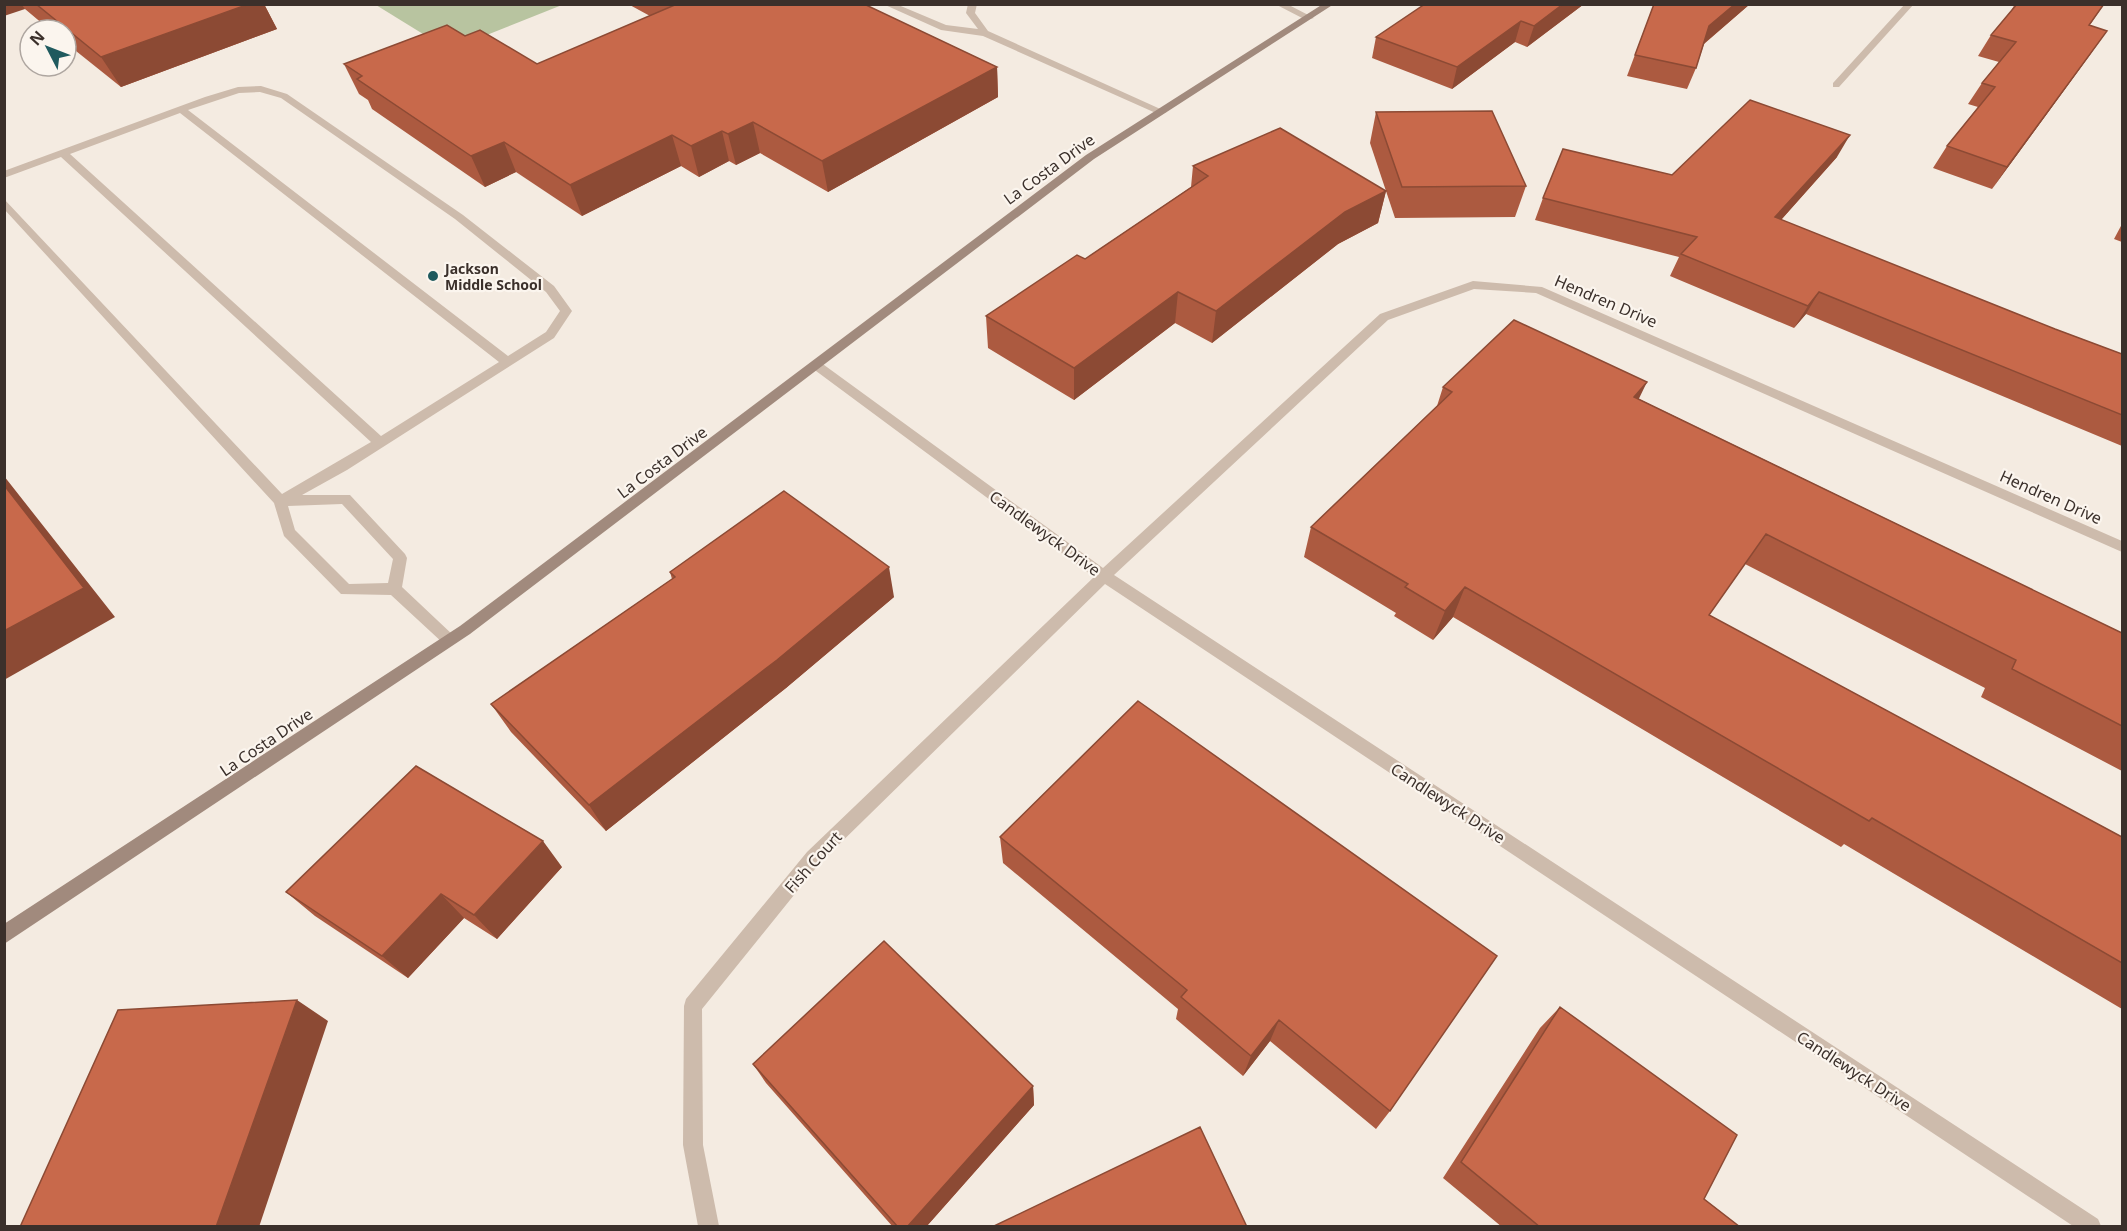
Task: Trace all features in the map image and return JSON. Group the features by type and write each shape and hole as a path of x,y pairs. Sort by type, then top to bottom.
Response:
{"street":[{"path":"887,4 944,28 985,33 1162,112"},
{"path":"973,4 970,13 985,33"},
{"path":"1279,4 1309,18"},
{"name":"La Costa Drive","path":"4,935 449,640 1090,158 1330,4"},
{"path":"1836,85 1910,4"},
{"path":"4,175 238,90 261,89 284,96 477,232 550,289 566,311 550,334 508,362 380,443 280,501"},
{"path":"182,109 508,362"},
{"path":"63,153 380,443"},
{"path":"4,202 280,501 289,532 346,590 394,589 449,640"},
{"name":"Hendren Drive","path":"1104,576 1383,317 1473,285 1538,290 2122,547"},
{"name":"Candlewyck Drive","path":"816,365 1104,576 2091,1227"},
{"path":"280,501 345,500 400,558 394,589"},
{"name":"Fish Court","path":"708,1227 693,1145 693,1006 813,858 1104,576"}],"green space":[{"path":"376,5 562,5 449,50"}],"building":[{"path":"36,4 249,4 101,57 78,38 78,18 53,18"},
{"path":"677,4 864,4 997,67 822,161 753,122 728,134 722,131 691,146 672,135 570,185 504,142 471,156 357,79 362,76 344,64 447,25 465,36 480,30 537,64"},
{"path":"1425,4 1563,4 1534,26 1521,21 1457,67 1376,37"},
{"path":"1654,4 1735,4 1709,26 1696,68 1635,55"},
{"path":"2017,4 2104,4 2089,25 2107,31 2007,167 1947,146 1995,87 1982,83 2016,42 1991,35"},
{"path":"1750,100 1850,135 1775,217 2122,354 2122,415 1819,292 1808,306 1681,254 1697,237 1543,198 1563,149 1672,175"},
{"path":"1492,111 1526,186 1402,187 1376,112"},
{"path":"1280,128 1386,191 1345,212 1216,311 1178,292 1074,368 986,316 1077,255 1085,259 1208,176 1193,166"},
{"path":"1514,320 1647,382 1634,397 2122,633 2122,726 2012,669 2016,660 1766,534 1709,615 2122,837 2122,963 1872,818 1869,821 1465,587 1445,611 1405,587 1408,584 1311,527 1452,392 1443,387"},
{"path":"4,485 84,588 4,631"},
{"path":"784,491 889,567 777,660 589,805 491,704 675,577 670,572"},
{"path":"1138,701 1497,956 1390,1111 1279,1020 1251,1056 1181,997 1187,990 1000,837"},
{"path":"416,766 543,841 474,915 441,894 382,956 286,892"},
{"path":"884,941 1033,1086 907,1227 898,1227 753,1064"},
{"path":"297,1000 216,1227 20,1227 118,1010"},
{"path":"1560,1007 1737,1135 1704,1199 1740,1227 1540,1227 1461,1162"},
{"path":"1200,1127 1247,1227 992,1227"}],"place":[{"name":"Jackson Middle School","path":"433,276"}]}
